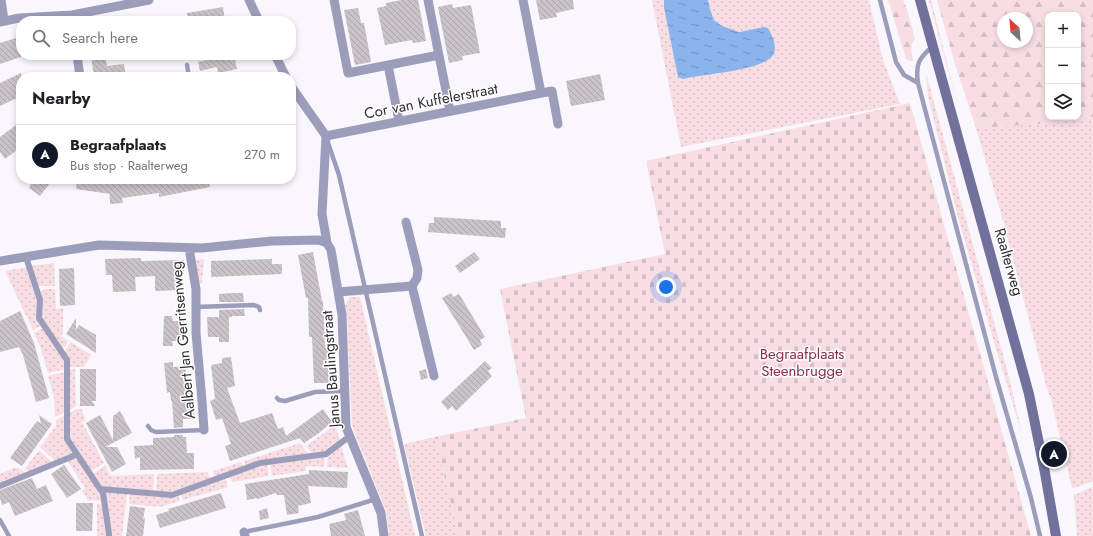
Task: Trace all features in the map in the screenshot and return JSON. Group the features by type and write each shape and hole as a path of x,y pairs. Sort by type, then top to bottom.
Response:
{"main road":[{"name":"Raalterweg","path":"920,0 1029,394 1056,536"}],"street":[{"path":"1,0 2,21 16,18"},
{"path":"81,16 150,0"},
{"path":"249,0 257,16"},
{"path":"334,0 348,73 439,55"},
{"path":"428,0 450,111"},
{"path":"523,0 541,93 552,91 558,124"},
{"path":"78,60 79,72"},
{"path":"278,60 284,72"},
{"path":"388,66 399,121"},
{"name":"Cor van Kuffelerstraat","path":"326,136 541,93"},
{"path":"296,96 326,136"},
{"name":"Janus Baulingstraat","path":"326,136 322,214 327,243 331,250 342,315 346,427 376,499 381,514 384,536"},
{"path":"406,222 418,270 417,278 412,286 434,376"},
{"path":"0,261 99,245 209,248 272,241 319,240 327,243"},
{"name":"Aalbert Jan Gerritsenweg","path":"189,248 196,289 196,333 204,430"},
{"path":"26,257 40,300 39,318 67,360 67,439 103,493 109,536"},
{"path":"338,292 412,286"},
{"path":"100,489 172,495 260,463 326,454 350,436"},
{"path":"0,486 77,454"}],"lane":[{"path":"880,0 896,62 904,75 918,83"},
{"path":"933,46 923,54 920,59 916,72 918,83 1040,536"},
{"path":"187,65 188,72"},
{"path":"326,136 339,175 422,536"},
{"path":"196,307 254,305 259,307 260,310"},
{"path":"277,398 285,401 315,392 345,391"},
{"path":"148,426 151,430 156,432 204,430"},
{"path":"245,534 318,517 376,499"},
{"path":"0,520 9,536"}],"green space":[{"path":"652,0 664,0 664,8 678,77 683,79 695,76 718,74 773,55 774,41 768,28 764,27 739,32 722,26 714,20 708,0 869,0 883,60 900,104 681,147"},
{"path":"888,0 903,0 907,9 915,39 911,46 913,61 906,59"},
{"path":"929,0 931,0 959,111"},
{"path":"937,0 1093,0 1093,117 1081,119 1081,12 1045,12 1045,120 1070,120 1039,124 976,128 954,61"},
{"path":"926,73 1009,377 1022,434 958,217 928,96"},
{"name":"Begraafplaats Steenbrugge","path":"910,103 1031,536 459,536 435,437 526,418 500,289 665,254 646,161"},
{"path":"1093,117 1093,481 1072,488 1051,399 1047,389 1004,224 976,128 1039,124 1081,120 1081,119"},
{"path":"204,259 202,282 200,284 195,260"},
{"path":"54,263 55,286 38,286 31,266"},
{"path":"27,267 38,300 41,326 33,330 5,271"},
{"path":"44,289 55,289 56,309 63,308 63,332 61,336 68,341 65,347 62,348 41,318 40,292"},
{"path":"350,297 360,297 415,536 389,536 386,511 352,426 345,305"},
{"path":"43,328 65,361 65,369 48,373 40,346 34,333"},
{"path":"71,342 91,355 84,367 69,367 64,352"},
{"path":"75,369 76,406 70,410 69,370"},
{"path":"65,372 65,412 55,417 54,397 48,376"},
{"path":"77,409 82,409 86,420 82,422 104,463 91,471 70,438 69,413"},
{"path":"65,415 72,450 71,456 56,462 40,447 56,426 56,420"},
{"path":"335,425 340,440 325,452 312,454 306,446"},
{"path":"435,437 459,536 426,536 404,444"},
{"path":"300,443 308,454 246,466 244,461"},
{"path":"341,445 348,468 327,467 328,456"},
{"path":"39,450 53,463 30,472 25,469"},
{"path":"325,457 324,467 306,466 306,471 272,476 270,464"},
{"path":"71,458 78,460 101,495 102,501 87,500 82,491 85,488 67,460"},
{"path":"241,462 243,467 215,477 213,471"},
{"path":"267,464 269,476 232,482 230,476 260,465"},
{"path":"105,465 111,476 154,474 153,491 106,488 105,486 100,486 93,474"},
{"path":"16,467 26,473 0,484 0,474"},
{"path":"208,472 210,479 172,493 156,491 157,474"},
{"path":"225,478 228,487 183,500 181,494"},
{"path":"1093,487 1093,536 1077,536 1074,495"},
{"path":"105,492 127,493 122,536 111,536"},
{"path":"130,494 178,495 180,501 160,507 129,504"},
{"path":"97,504 102,504 106,536 97,536"}],"water":[{"path":"664,0 708,0 714,20 722,26 739,32 764,27 768,28 775,45 773,55 757,65 745,68 683,79 678,77 664,8"}],"building":[{"path":"401,0 418,0 426,41 413,43 412,40 385,45 377,8 386,6 386,3"},
{"path":"536,0 573,0 574,9 556,13 557,17 540,20"},
{"path":"452,4 453,8 471,5 480,53 462,56 463,60 449,63 438,7"},
{"path":"223,7 224,16 187,16 187,13"},
{"path":"358,8 361,23 364,23 371,62 355,65 344,10"},
{"path":"16,38 16,59 0,64 0,43"},
{"path":"92,60 106,60 107,66 124,64 125,72 93,72"},
{"path":"206,60 235,60 237,69 218,72 217,67 200,71 198,62"},
{"path":"600,74 605,100 571,106 566,81"},
{"path":"16,75 16,98 0,106 0,83"},
{"path":"16,125 16,151 5,159 0,152 0,137"},
{"path":"30,184 49,184 40,196 29,188 31,185"},
{"path":"76,184 209,184 210,187 159,197 159,193 122,198 123,203 110,204 110,194 76,189"},
{"path":"434,217 501,221 501,228 506,228 505,238 428,232 429,223 434,223"},
{"path":"313,252 323,301 325,348 328,347 329,383 314,383 312,337 309,337 308,298 306,298 298,255"},
{"path":"474,252 480,259 460,273 455,266"},
{"path":"141,258 141,261 184,260 184,275 178,275 179,290 155,291 155,276 135,277 136,291 113,292 112,275 106,275 105,259"},
{"path":"272,259 272,264 282,264 282,274 211,277 211,261"},
{"path":"74,268 75,305 60,306 59,269"},
{"path":"243,293 244,302 219,302 219,294"},
{"path":"451,293 453,297 459,294 485,337 480,340 482,345 474,350 442,298"},
{"path":"244,309 245,316 229,317 229,342 219,342 219,337 208,337 207,317 219,317 219,310"},
{"path":"20,311 34,343 49,398 36,402 23,355 19,347 0,352 0,321"},
{"path":"164,316 172,316 173,321 184,321 184,341 172,341 173,346 163,346"},
{"path":"76,318 76,330 79,325 96,335 96,353 66,334"},
{"path":"231,357 235,386 227,388 240,423 272,413 278,429 283,427 286,436 323,409 332,422 304,443 300,438 230,461 225,446 231,444 222,418 216,420 210,401 215,399 211,365 222,363 222,358"},
{"path":"485,361 492,368 488,371 492,376 456,411 452,406 448,410 441,402"},
{"path":"173,362 173,367 185,366 189,399 193,399 194,419 183,419 183,427 174,428 172,401 170,392 167,393 164,363"},
{"path":"80,369 96,369 96,401 92,401 95,406 80,406"},
{"path":"426,369 428,378 421,380 419,371"},
{"path":"120,411 132,433 105,447 117,447 126,464 112,472 86,423 100,415 113,440 113,416"},
{"path":"39,415 52,424 22,466 10,458 37,421 41,424"},
{"path":"174,435 183,435 183,437 186,437 187,453 194,453 194,469 140,470 140,457 135,459 134,446 153,445 153,438 174,437"},
{"path":"64,465 81,489 67,498 51,474"},
{"path":"309,470 348,472 347,488 308,486 311,503 298,506 299,513 287,515 284,495 277,495 276,493 257,499 247,500 245,484 309,474"},
{"path":"32,478 37,489 46,485 53,501 15,516 9,502 2,505 0,490"},
{"path":"221,493 226,508 160,528 156,515 169,511 168,509"},
{"path":"76,503 93,503 92,531 76,531"},
{"path":"130,506 145,508 143,519 145,518 143,536 126,536"},
{"path":"267,508 269,518 260,520 259,511"},
{"path":"358,510 365,536 331,536 329,524 346,520 344,514"}],"place":[{"name":"Begraafplaats","path":"1054,454"}]}
